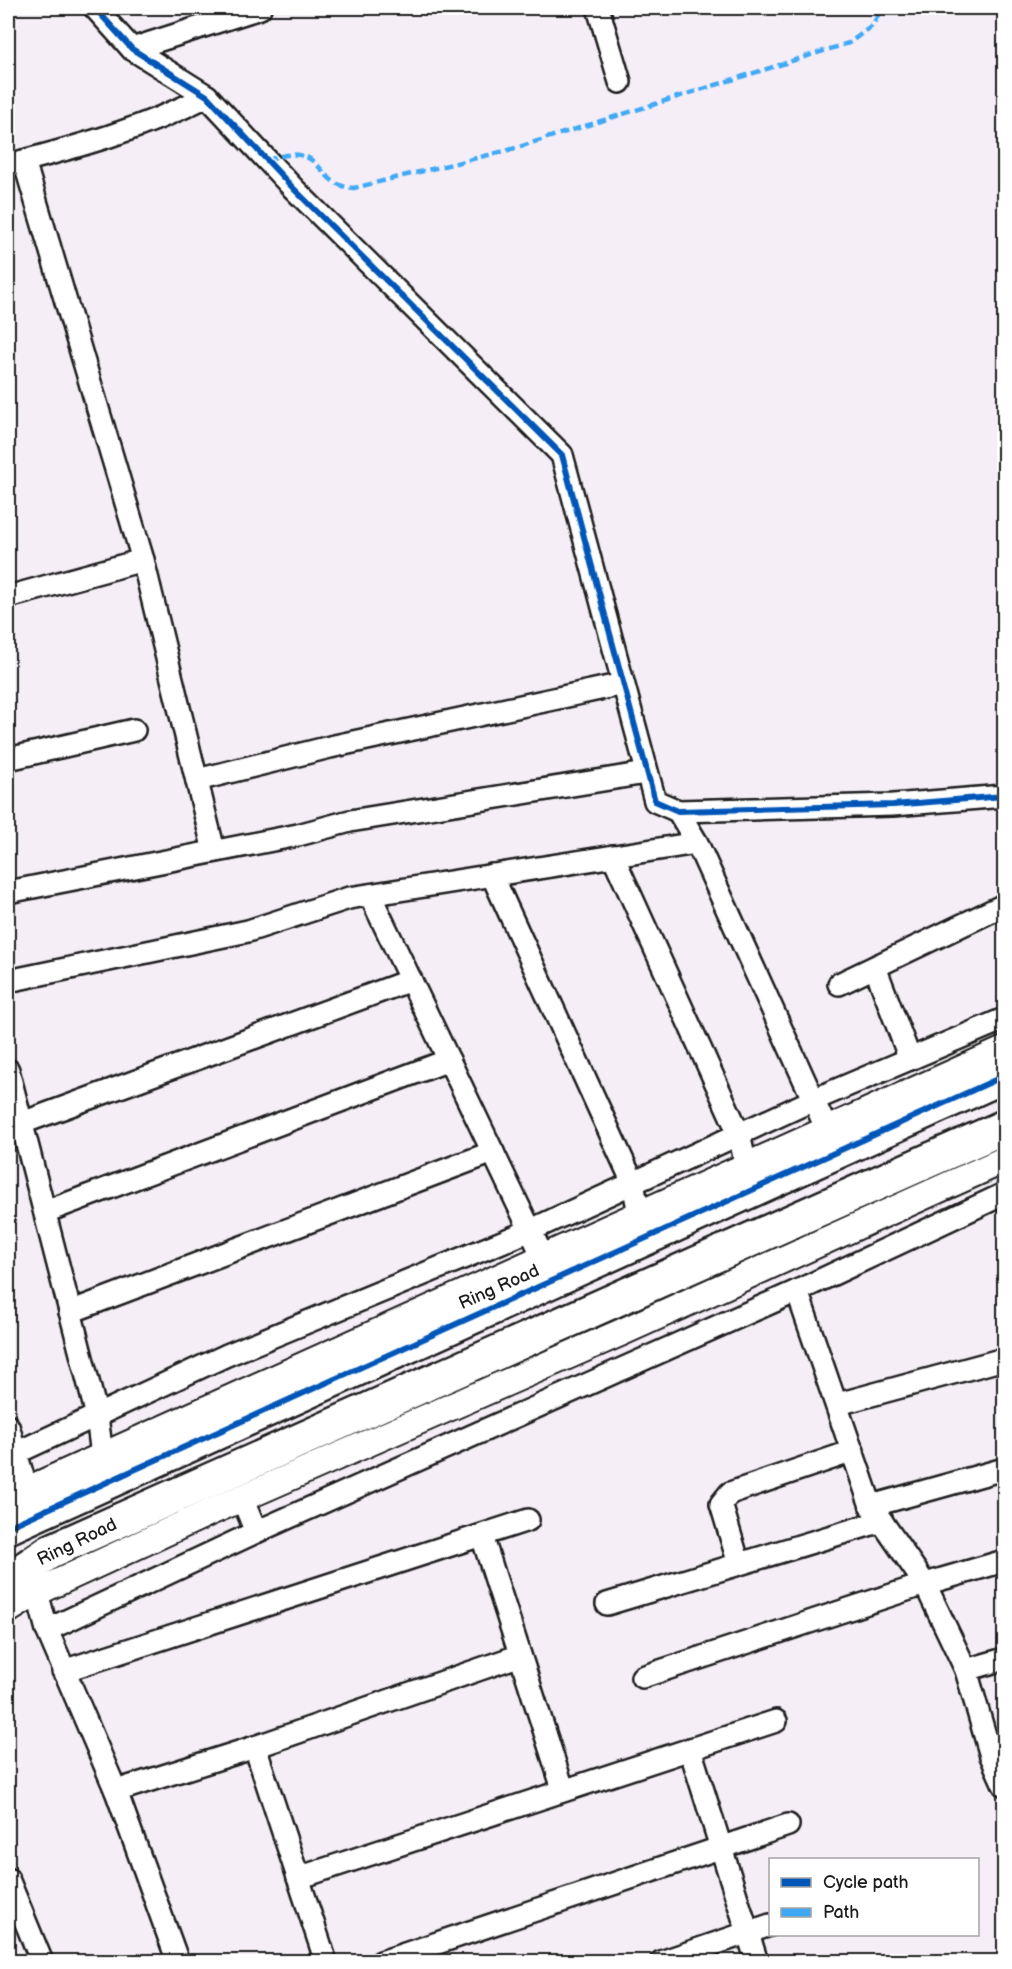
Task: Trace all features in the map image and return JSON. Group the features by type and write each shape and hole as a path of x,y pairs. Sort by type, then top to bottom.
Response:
{"highway":[{"name":"Ring Road","path":"8,1527 1005,1076"},
{"name":"Ring Road","path":"8,1580 51,1551 1005,1127"}],"street":[{"path":"95,8 132,49 207,96 294,189 562,455 655,801 678,811 893,805 1005,796"},
{"path":"132,49 260,8"},
{"path":"598,8 620,82"},
{"path":"207,96 170,115 89,144 16,163 143,560 214,851"},
{"path":"8,597 143,560"},
{"path":"197,780 360,741 623,684"},
{"path":"8,759 134,730"},
{"path":"8,892 298,835 350,821 646,773"},
{"path":"697,843 710,810"},
{"path":"678,811 697,843 827,1130"},
{"path":"8,981 248,931 349,898 697,843"},
{"path":"613,856 739,1134 746,1166"},
{"path":"492,875 633,1183 639,1214"},
{"path":"370,895 543,1257"},
{"path":"839,984 1005,905"},
{"path":"874,967 910,1059"},
{"path":"22,1124 411,980"},
{"path":"14,1454 228,1355 531,1230 813,1100 1005,1019"},
{"path":"8,1426 14,1454 17,1496 1005,1050"},
{"path":"45,1212 449,1060"},
{"path":"10,1083 97,1416 102,1456"},
{"path":"70,1312 493,1152"},
{"path":"8,1610 37,1592 242,1498 575,1353 1005,1160"},
{"path":"47,1630 256,1532 797,1291 1005,1194"},
{"path":"797,1291 876,1514 925,1584 966,1670 998,1754 1005,1785"},
{"path":"575,1353 590,1383"},
{"path":"837,1404 1005,1359"},
{"path":"458,1404 473,1435"},
{"path":"740,1564 721,1504 730,1493 853,1451"},
{"path":"607,1604 740,1564 1005,1469"},
{"path":"242,1498 256,1532"},
{"path":"63,1671 528,1520"},
{"path":"482,1536 518,1656 563,1789"},
{"path":"642,1677 925,1584 1005,1561"},
{"path":"37,1592 47,1630 116,1791 178,1962"},
{"path":"116,1791 255,1748 518,1656"},
{"path":"966,1670 1005,1659"},
{"path":"298,1878 563,1789 776,1721"},
{"path":"255,1748 326,1962"},
{"path":"690,1749 758,1962"},
{"path":"381,1962 788,1825"},
{"path":"8,1879 42,1962"},
{"path":"661,1962 769,1926"}],"marked path":[{"path":"267,160 287,155 300,155 318,165 331,180 354,188 509,150 849,43 872,26 882,8"}],"cycle path":[{"path":"95,8 132,49 207,96 294,189 562,455 655,801 678,811 893,805 1004,796"},
{"path":"8,1527 1004,1076"}]}
